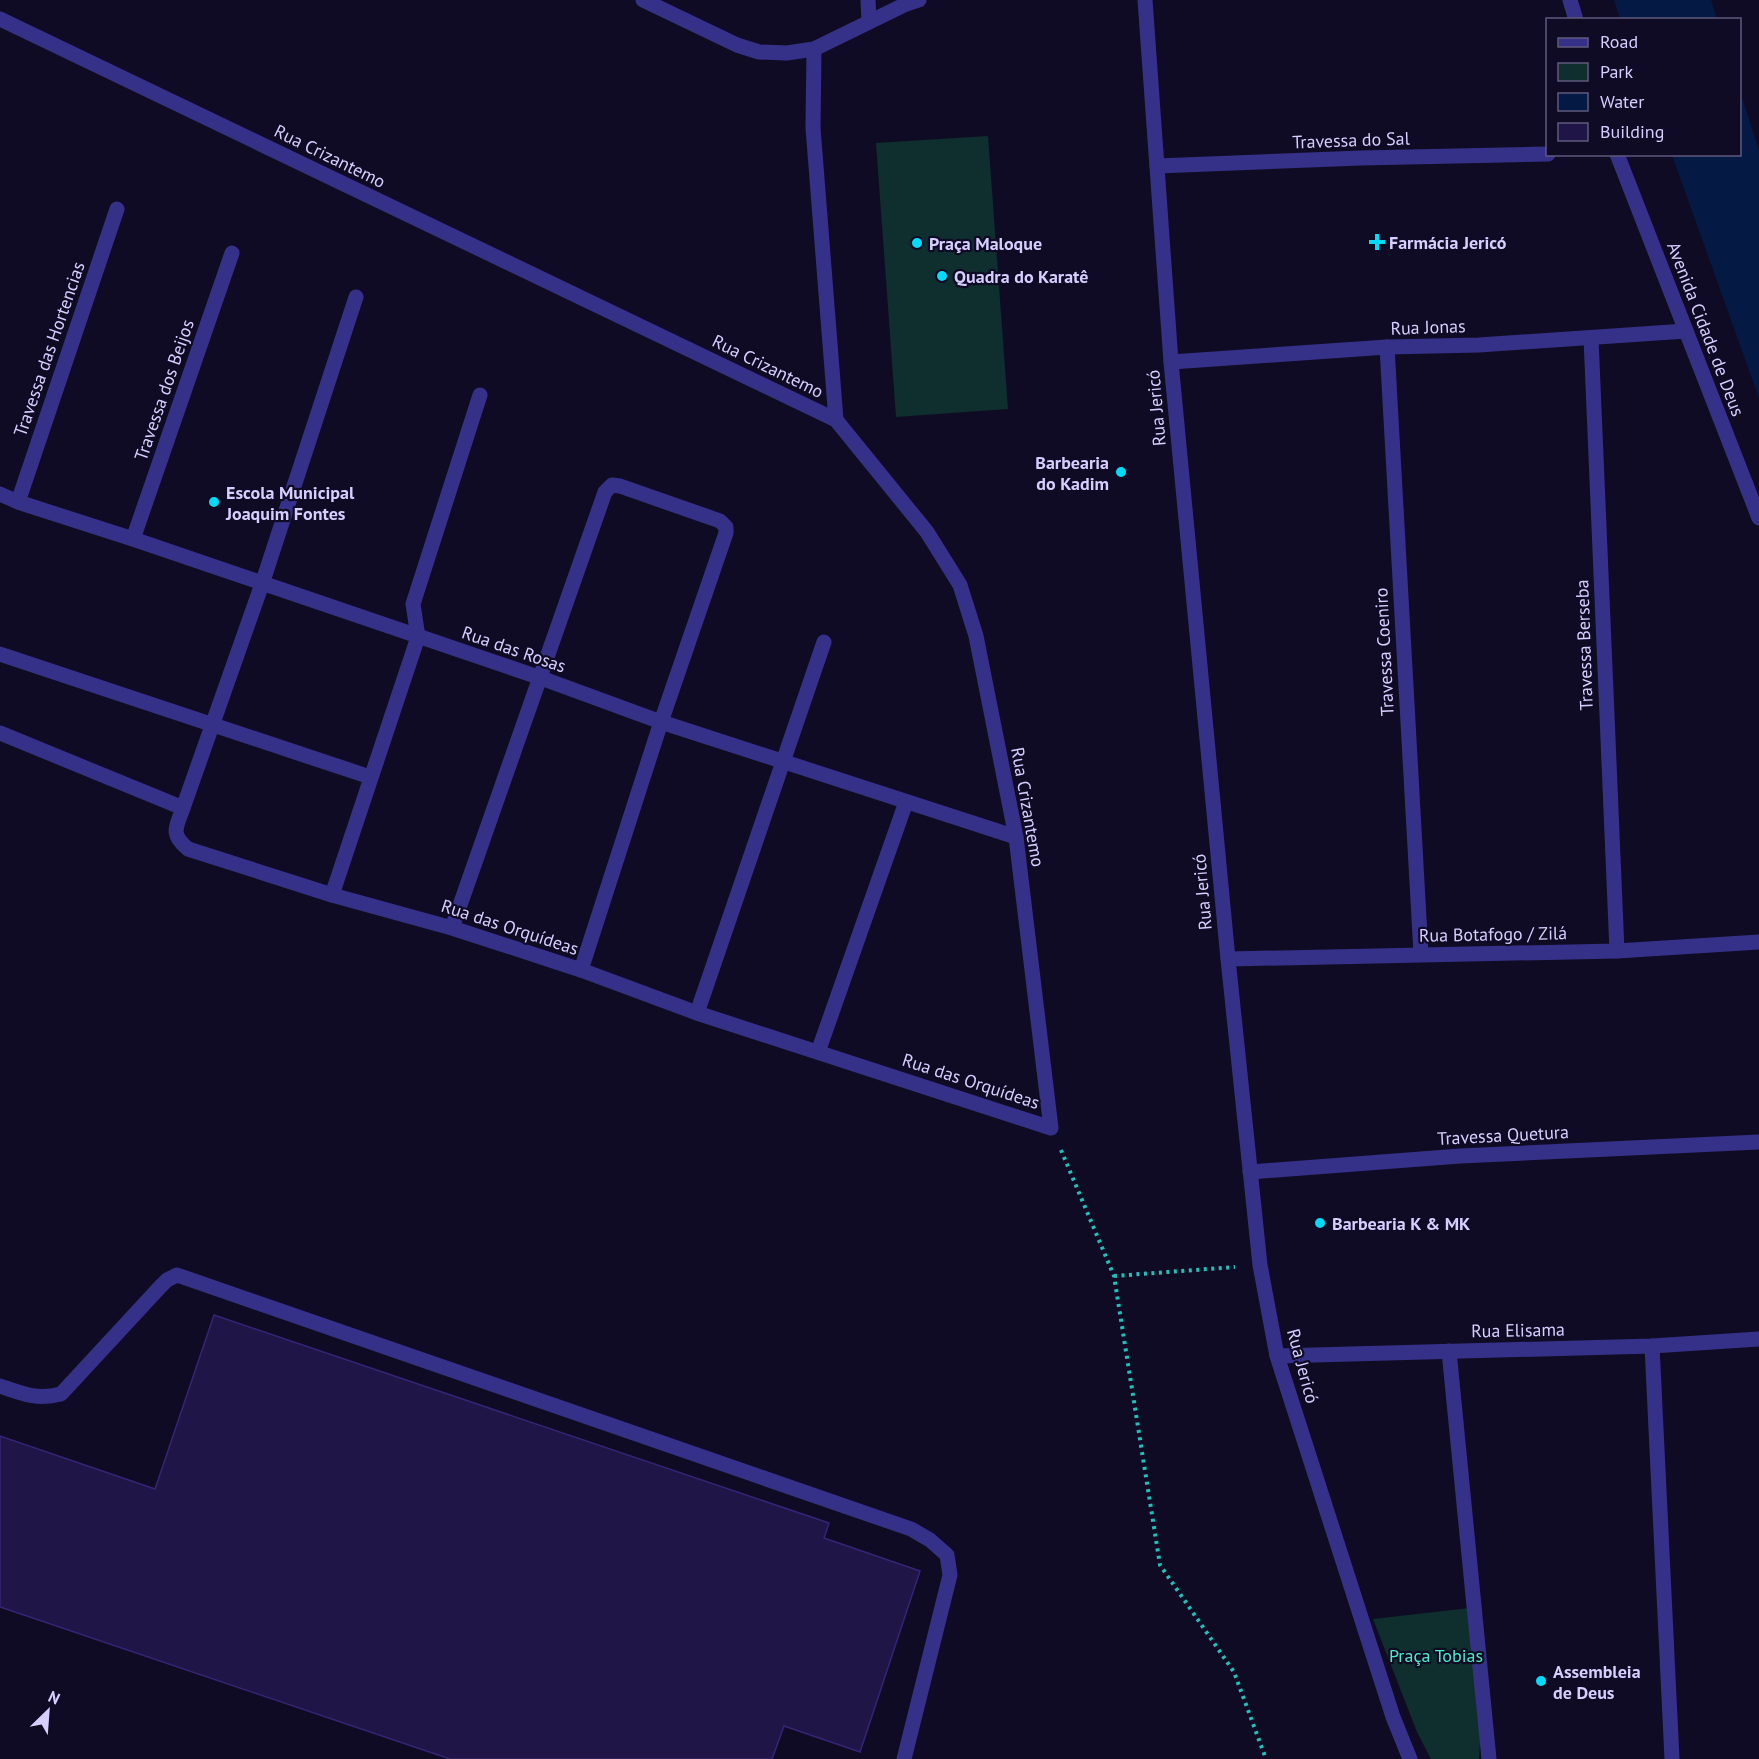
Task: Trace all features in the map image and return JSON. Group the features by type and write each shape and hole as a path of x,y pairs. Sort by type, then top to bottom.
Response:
{"street":[{"path":"643,0 737,45 759,52 786,53 814,49 919,0"},
{"path":"868,0 869,22"},
{"name":"Rua Jericó","path":"1144,0 1171,362 1260,1266 1277,1356 1382,1684 1410,1759"},
{"path":"1570,0 1575,18"},
{"name":"Rua Crizantemo","path":"0,19 836,420 927,532 960,585 976,636 1016,837 1051,1128"},
{"path":"814,49 813,128 836,420"},
{"name":"Travessa do Sal","path":"1157,166 1546,154"},
{"name":"Avenida Cidade de Deus","path":"1618,156 1759,518"},
{"name":"Travessa das Hortencias","path":"18,502 117,209"},
{"name":"Travessa dos Beijos","path":"133,539 232,253"},
{"path":"0,733 183,808 261,584 356,297"},
{"name":"Rua Jonas","path":"1171,362 1387,347 1479,345 1686,332"},
{"name":"Travessa Berseba","path":"1591,338 1617,951"},
{"name":"Travessa Coeniro","path":"1387,347 1421,954"},
{"path":"332,895 418,637 414,604 480,395"},
{"path":"452,928 601,503 609,487 620,486 720,521 726,527 726,533 661,722 581,970"},
{"name":"Rua das Rosas","path":"0,494 541,678 661,722 1016,837"},
{"path":"697,1013 824,642"},
{"path":"0,654 370,777"},
{"path":"818,1052 906,802"},
{"name":"Rua das Orquídeas","path":"183,808 175,832 177,840 188,849 332,895 452,928 581,970 697,1013 1051,1128"},
{"name":"Rua Botafogo / Zilá","path":"1228,959 1617,951 1759,942"},
{"name":"Travessa Quetura","path":"1250,1172 1460,1156 1759,1142"},
{"path":"0,1386 26,1395 46,1398 61,1394 160,1287 177,1275 911,1530 930,1540 947,1555 950,1575 904,1759"},
{"name":"Rua Elisama","path":"1277,1356 1652,1346 1759,1339"},
{"path":"1652,1346 1672,1759"},
{"path":"1449,1351 1489,1759"}],"path":[{"path":"1051,1128 1114,1276 1160,1565 1234,1672 1266,1759"},
{"path":"1114,1276 1260,1266"}],"green space":[{"name":"Quadra do Karatê","path":"988,136 1008,409 896,417 876,143"},
{"name":"Praça Tobias","path":"1479,1607 1481,1726 1479,1759 1431,1759 1417,1732 1373,1619"}],"water":[{"path":"1614,0 1711,0 1717,18 1620,18"},
{"path":"1741,94 1759,151 1759,398 1672,156 1741,156"}],"building":[{"path":"214,1315 829,1523 824,1538 920,1571 860,1752 784,1726 772,1759 450,1759 0,1607 0,1436 155,1489"}],"place":[{"name":"Farmácia Jericó","path":"1377,242"},
{"name":"Praça Maloque","path":"917,243"},
{"name":"Quadra do Karatê","path":"942,276"},
{"name":"Barbearia do Kadim","path":"1121,472"},
{"name":"Escola Municipal Joaquim Fontes","path":"214,502"},
{"name":"Barbearia K & MK","path":"1320,1223"},
{"name":"Assembleia de Deus","path":"1541,1681"}]}
